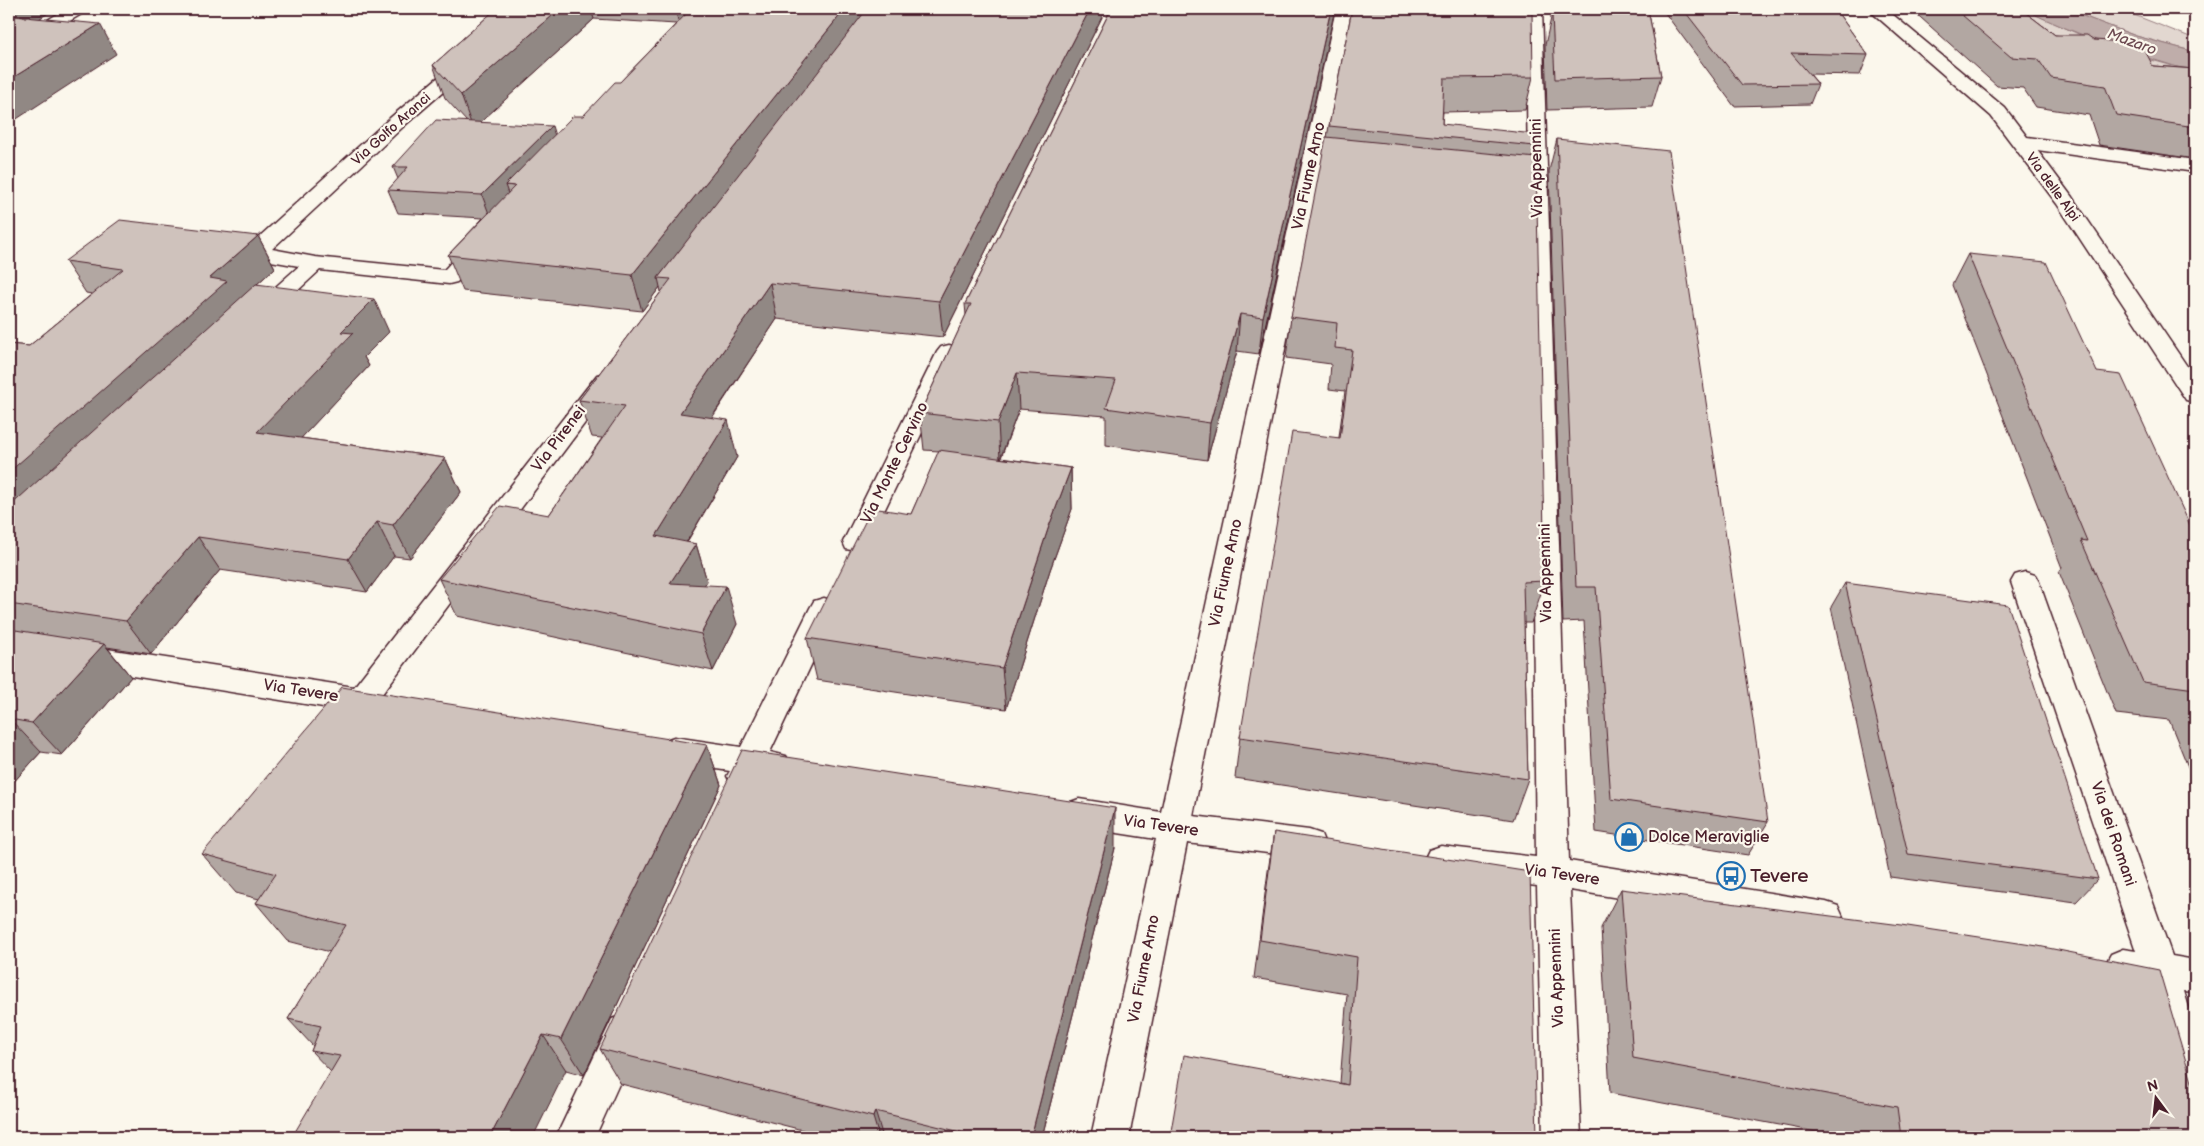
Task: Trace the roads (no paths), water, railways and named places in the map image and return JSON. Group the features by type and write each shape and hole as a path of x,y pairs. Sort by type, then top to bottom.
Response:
{"street":[{"path":"9,50 77,9"},
{"name":"Via Fiume Arno","path":"1110,1137 1173,828 1321,168 1344,9"},
{"name":"Via Appennini","path":"1534,9 1528,189 1562,1137"},
{"name":"Via delle Alpi","path":"1876,9 1998,112 2065,201 2195,395"},
{"name":"Via Golfo Aranci","path":"315,263 256,252 397,122 484,47"},
{"path":"2020,142 2195,166"},
{"path":"242,330 315,263 450,278 490,235"},
{"name":"Via Monte Cervino","path":"733,797 959,331"},
{"name":"Via Pirenei","path":"360,700 618,362"},
{"name":"Via dei Romani","path":"2025,582 2160,970 2195,1087"},
{"name":"Via Tevere","path":"9,646 399,707"},
{"path":"643,745 799,769"},
{"name":"Via Tevere","path":"1055,810 1173,828 1339,848"},
{"name":"Via Tevere","path":"1416,857 1553,873 1856,922"},
{"path":"2092,960 2195,976"},
{"path":"576,1137 634,1012"}],"water":[{"name":"Mazaro","path":"2023,9 2064,9 2136,36 2195,52 2195,72 2108,44 2065,28"}],"place":[{"name":"Dolce Meraviglie","path":"1629,837"},
{"name":"Tevere","path":"1731,876"}]}
